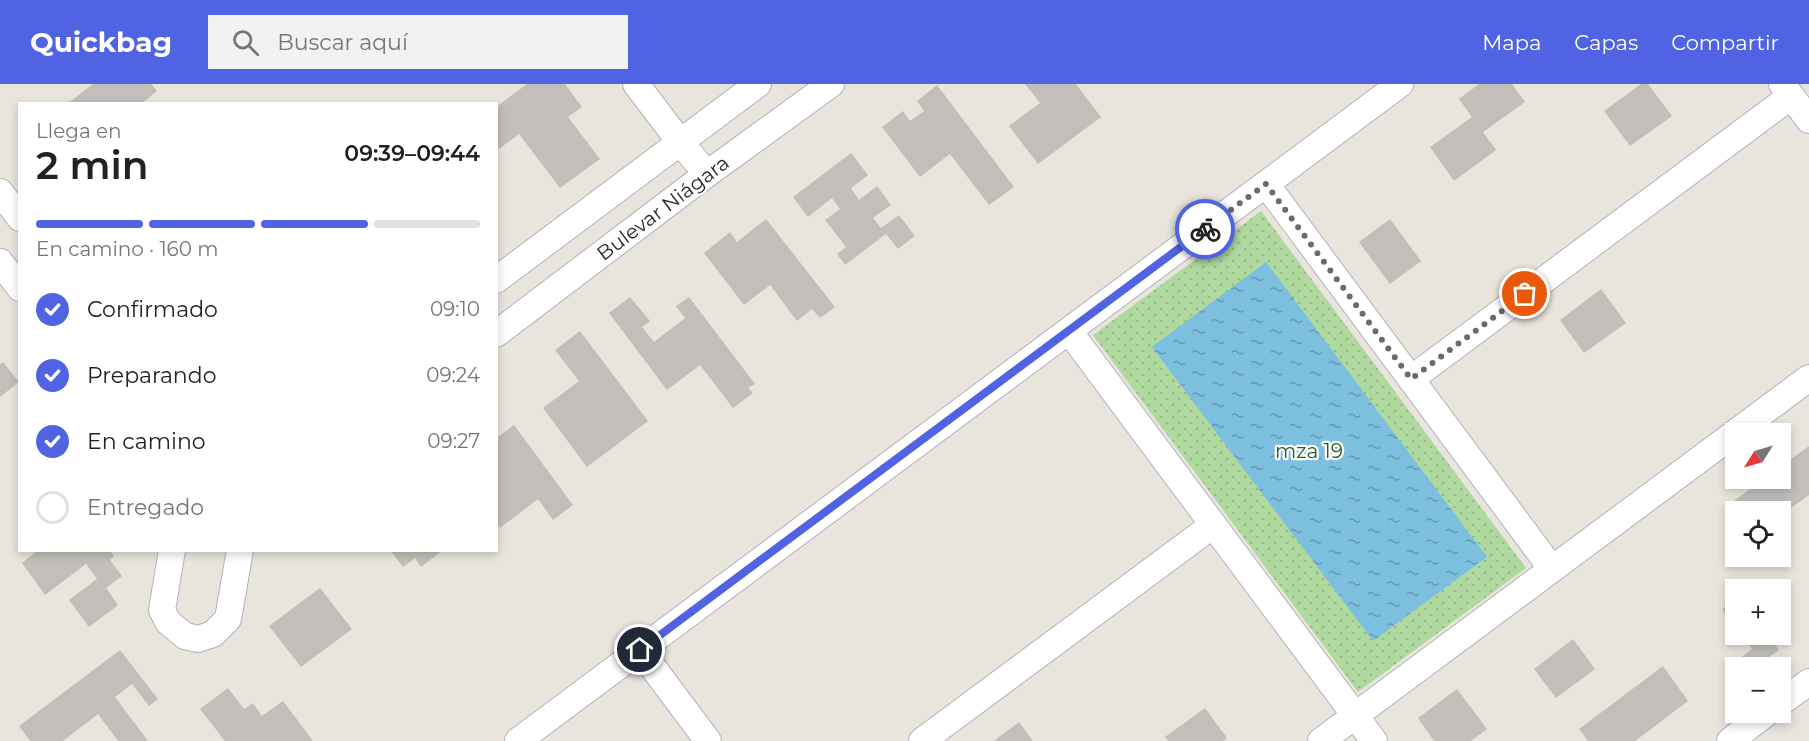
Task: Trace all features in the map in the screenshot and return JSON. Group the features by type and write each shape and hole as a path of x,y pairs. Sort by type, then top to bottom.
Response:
{"street":[{"path":"636,84 707,174"},
{"path":"498,278 758,84"},
{"name":"Bulevar Niágara","path":"498,332 707,174 831,84"},
{"path":"518,741 1400,84"},
{"path":"1411,379 1787,90 1809,120"},
{"path":"1266,184 1552,570"},
{"path":"0,192 18,215"},
{"path":"0,262 18,285"},
{"path":"1069,331 1374,741"},
{"path":"1321,741 1809,378"},
{"path":"922,741 1213,525"},
{"path":"172,552 162,609 168,622 185,636 198,639 213,633 228,619 240,552"},
{"path":"640,650 708,741"},
{"path":"1791,695 1809,682"},
{"path":"1730,741 1754,723"}],"green space":[{"name":"mza 19","path":"1261,211 1526,568 1358,692 1093,335"}],"water":[{"path":"1266,262 1487,557 1373,641 1152,347"}],"building":[{"path":"93,84 151,84 157,91 143,102 70,102"},
{"path":"527,84 565,84 582,107 568,117 600,159 560,188 519,134 498,150 498,106"},
{"path":"1025,84 1076,84 1101,117 1038,164 1009,126 1040,103"},
{"path":"1479,84 1512,84 1525,102 1483,132 1496,150 1454,181 1430,147 1472,117 1459,99"},
{"path":"1641,84 1648,84 1672,116 1630,146 1604,111"},
{"path":"937,85 1014,187 989,205 950,154 920,177 882,127 903,111 910,121 924,111 917,101"},
{"path":"851,153 868,175 851,188 859,200 877,186 891,205 873,218 881,228 899,215 915,236 898,249 886,234 845,265 837,254 846,247 825,220 840,209 832,198 808,217 793,197"},
{"path":"766,219 835,307 820,318 812,309 797,321 770,285 744,305 704,253 730,232 737,242"},
{"path":"1390,219 1421,261 1390,284 1359,242"},
{"path":"1601,289 1626,323 1584,353 1560,320"},
{"path":"630,297 650,321 642,327 654,342 685,318 676,306 689,297 755,384 748,388 753,393 733,408 700,365 667,390 609,313"},
{"path":"580,331 648,421 587,467 543,408 579,381 555,350"},
{"path":"3,362 18,383 0,397 0,364"},
{"path":"514,425 573,505 553,520 538,499 500,528 498,526 498,437"},
{"path":"1809,446 1809,495 1791,508 1791,501 1734,501 1750,489 1791,489 1791,459"},
{"path":"36,552 111,552 114,556 110,560 122,576 106,588 118,605 89,627 69,600 97,579 86,564 45,595 22,563"},
{"path":"392,552 440,552 421,567 415,558 403,567"},
{"path":"320,588 352,629 301,667 269,626"},
{"path":"1573,639 1595,669 1556,698 1534,669"},
{"path":"1749,645 1776,645 1779,650 1769,657 1741,657 1752,649"},
{"path":"120,650 158,699 149,706 132,684 115,697 148,741 118,741 98,714 63,741 30,741 19,726"},
{"path":"1663,666 1688,701 1635,741 1588,741 1579,729"},
{"path":"228,688 244,709 253,703 262,716 283,701 313,741 225,741 200,709"},
{"path":"1457,689 1487,729 1471,741 1434,741 1418,718"},
{"path":"1205,708 1227,738 1223,741 1168,741 1165,737"},
{"path":"1019,722 1033,741 994,741 999,737"}],"way so far":[{"path":"1205,229 1266,184 1411,379 1525,294"}],"route":[{"path":"640,650 1205,229"}]}
